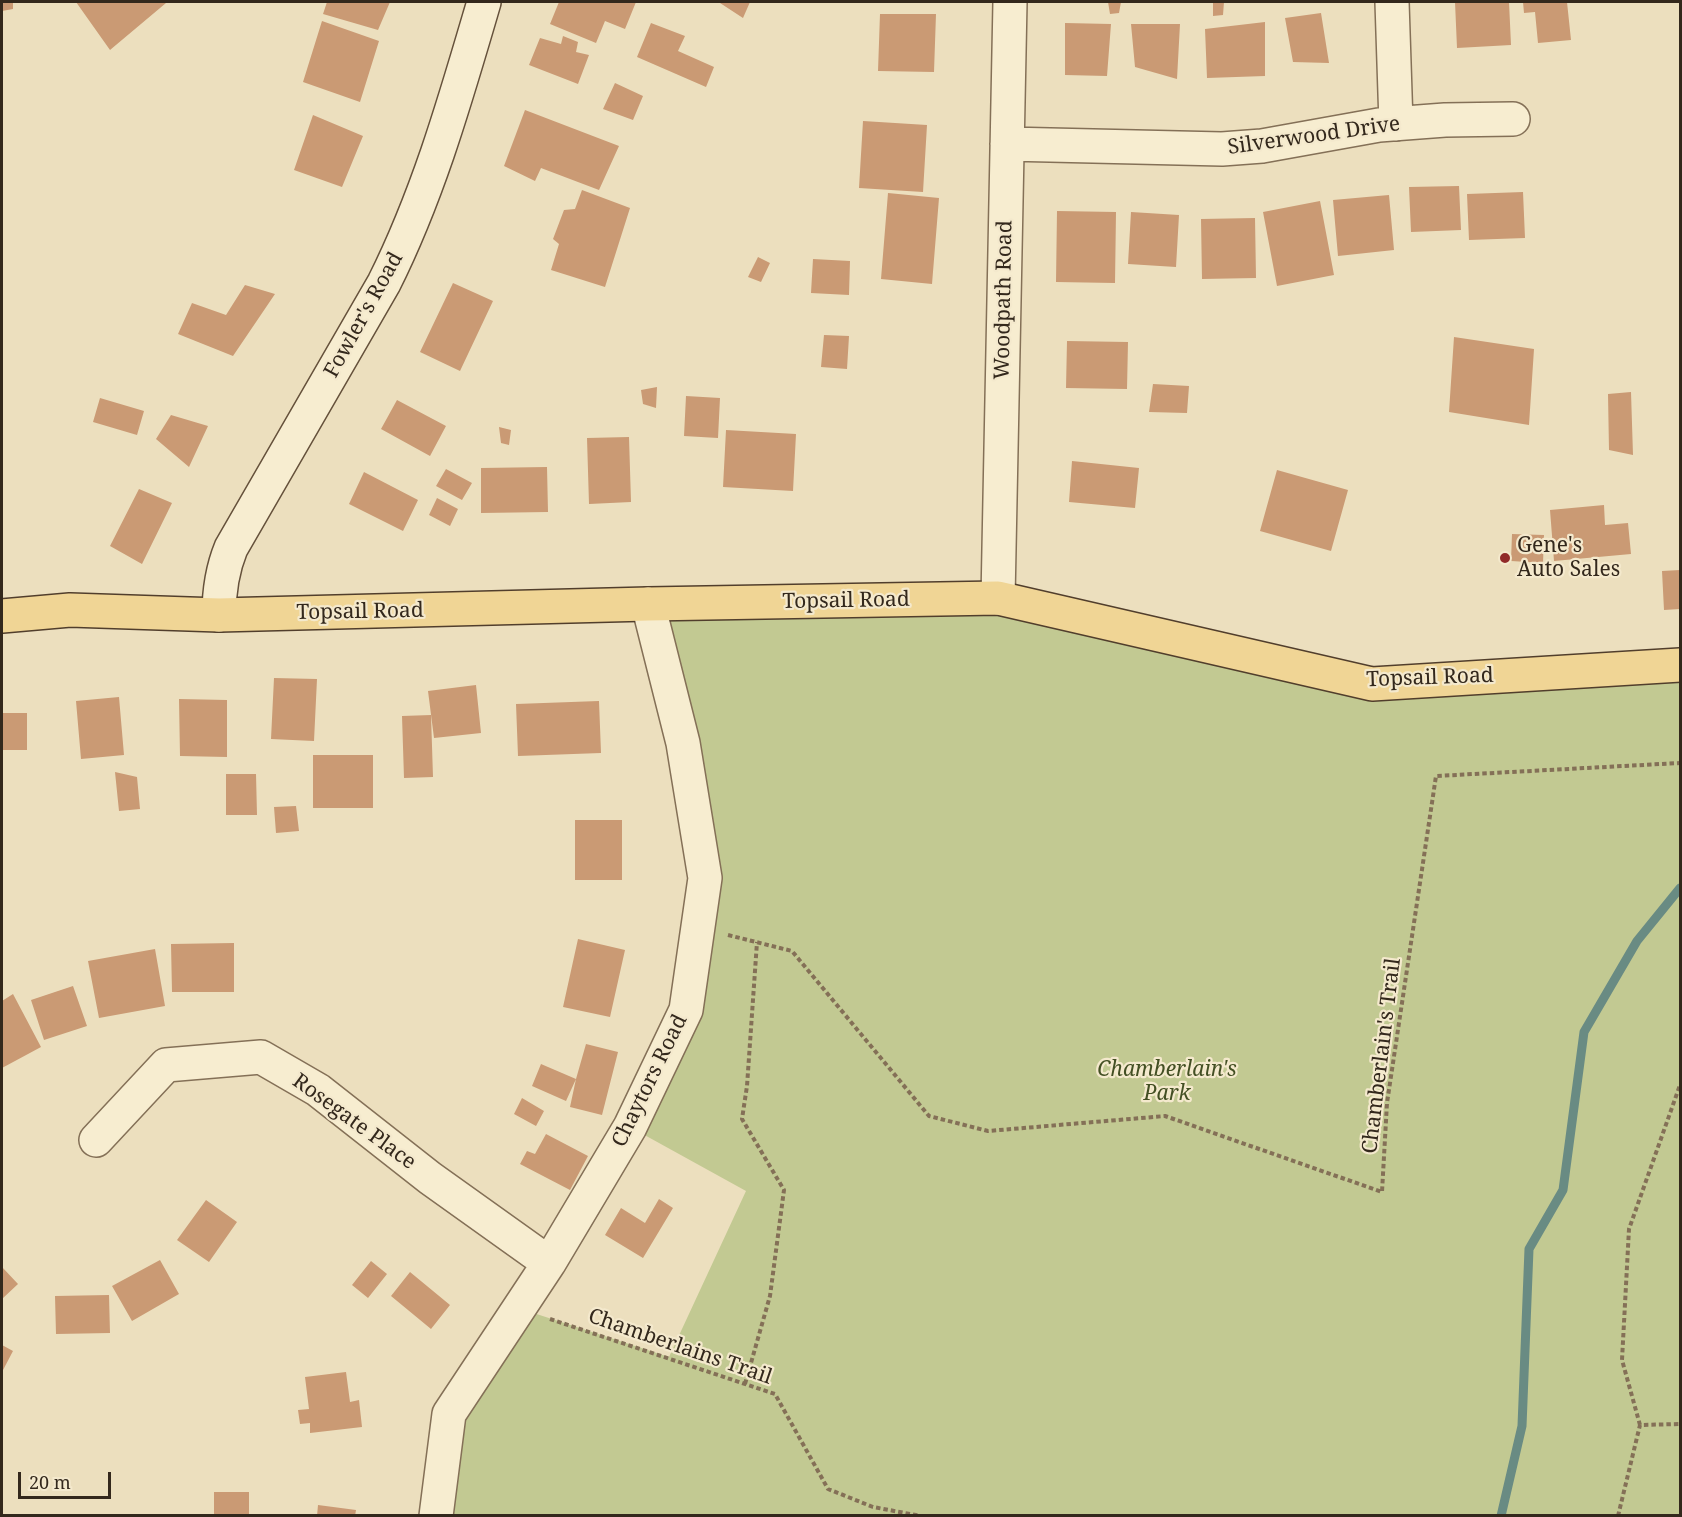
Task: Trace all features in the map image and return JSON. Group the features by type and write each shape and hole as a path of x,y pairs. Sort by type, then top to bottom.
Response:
{"main road":[{"name":"Topsail Road","path":"2,616 70,610 219,615 998,598 1372,684 1680,665"}],"street":[{"name":"Fowler's Road","path":"219,615 223,572 231,548 384,283 404,241 437,158 484,2"},
{"name":"Woodpath Road","path":"998,598 1010,2"},
{"path":"1392,2 1396,123"},
{"name":"Silverwood Drive","path":"1007,144 1222,149 1262,146 1396,123 1513,119"},
{"name":"Chaytors Road","path":"436,1515 449,1414 549,1263 630,1127 686,1010 705,878 683,743 648,604"},
{"name":"Rosegate Place","path":"96,1140 166,1065 261,1057 318,1090 430,1178 549,1263"}],"path":[{"name":"Chamberlain's Trail","path":"698,927 792,951 929,1116 988,1131 1165,1116 1382,1191 1387,1103 1436,776 1680,763"},
{"path":"745,1384 770,1296 784,1190 742,1119 747,1086 757,942"},
{"path":"1618,1515 1640,1425 1622,1360 1629,1229 1680,1085"},
{"name":"Chamberlains Trail","path":"518,1308 775,1394 828,1489 873,1507 921,1515"},
{"path":"1640,1425 1680,1424"}],"green space":[{"name":"Chamberlain's Park","path":"998,598 1372,684 1680,665 1680,1515 436,1516 449,1414 518,1308 669,1357 746,1191 630,1127 686,1010 705,878 648,604"}],"building":[{"path":"2,2 13,2 13,9 2,11"},
{"path":"76,2 161,2 166,3 110,50"},
{"path":"327,2 390,2 378,30 323,14"},
{"path":"559,2 636,2 625,29 605,21 596,43 550,24"},
{"path":"721,2 750,2 743,18"},
{"path":"1108,2 1121,2 1119,13 1110,14"},
{"path":"1213,2 1224,2 1223,15 1213,16"},
{"path":"1455,2 1509,2 1511,45 1457,48"},
{"path":"1523,2 1567,2 1571,40 1538,43 1535,12 1524,13"},
{"path":"1321,13 1329,63 1293,62 1285,18"},
{"path":"880,14 936,14 934,72 878,71"},
{"path":"322,21 379,41 360,102 303,82"},
{"path":"1265,22 1265,76 1207,78 1205,29"},
{"path":"651,23 685,36 678,51 714,67 706,87 637,57"},
{"path":"1065,23 1111,24 1107,76 1065,75"},
{"path":"1131,24 1180,24 1177,79 1135,67"},
{"path":"563,36 578,42 576,52 589,55 578,84 529,65 540,38 561,44"},
{"path":"615,83 643,96 633,120 603,109"},
{"path":"525,110 619,146 599,190 541,168 535,181 504,166"},
{"path":"313,115 363,136 342,187 294,170"},
{"path":"863,121 927,125 923,192 859,188"},
{"path":"1459,186 1461,230 1411,232 1409,187"},
{"path":"582,190 630,208 605,287 551,270 559,244 553,239 564,210 575,209"},
{"path":"1523,192 1525,238 1469,240 1467,194"},
{"path":"888,193 939,198 932,284 881,279"},
{"path":"1389,195 1394,250 1338,256 1333,200"},
{"path":"1320,201 1334,275 1277,286 1263,212"},
{"path":"1057,211 1116,212 1115,283 1056,282"},
{"path":"1131,212 1179,215 1176,267 1128,264"},
{"path":"1255,218 1256,278 1202,279 1201,219"},
{"path":"758,257 770,263 761,282 748,277"},
{"path":"813,259 850,261 849,295 811,293"},
{"path":"453,283 493,301 460,371 420,352"},
{"path":"245,285 275,294 233,356 178,334 192,303 226,315"},
{"path":"824,335 849,336 847,369 821,367"},
{"path":"1454,337 1534,349 1529,425 1449,412"},
{"path":"1067,341 1128,342 1127,389 1066,388"},
{"path":"1153,384 1189,386 1187,413 1149,412"},
{"path":"657,387 656,408 643,404 641,390"},
{"path":"1631,392 1633,455 1609,450 1608,394"},
{"path":"686,396 720,398 718,438 684,436"},
{"path":"100,398 144,411 137,435 93,422"},
{"path":"397,400 446,426 430,456 381,429"},
{"path":"171,415 208,426 189,467 156,439"},
{"path":"499,427 511,430 509,445 501,443"},
{"path":"726,430 796,434 793,491 723,487"},
{"path":"629,437 631,502 589,504 587,438"},
{"path":"1072,461 1139,468 1135,508 1069,502"},
{"path":"547,467 548,512 481,513 481,468"},
{"path":"446,469 472,483 462,500 436,486"},
{"path":"1277,470 1348,490 1331,551 1260,531"},
{"path":"364,472 418,500 403,531 349,504"},
{"path":"139,489 172,503 142,564 110,546"},
{"path":"437,498 458,509 450,526 429,515"},
{"path":"1604,505 1605,525 1628,523 1631,554 1554,561 1550,510"},
{"path":"1512,534 1544,535 1543,563 1511,561"},
{"path":"1680,570 1680,609 1664,610 1662,571"},
{"path":"274,678 317,679 314,741 271,739"},
{"path":"476,685 481,733 434,738 428,691"},
{"path":"119,697 124,755 81,759 76,701"},
{"path":"179,699 227,700 227,757 180,756"},
{"path":"599,701 601,753 518,756 516,704"},
{"path":"2,713 27,713 27,750 2,750"},
{"path":"431,715 433,777 404,778 402,716"},
{"path":"313,755 373,755 373,808 313,808"},
{"path":"115,772 137,777 140,809 119,811"},
{"path":"226,774 256,774 257,815 226,815"},
{"path":"296,806 299,831 276,833 274,807"},
{"path":"575,820 622,820 622,880 575,880"},
{"path":"578,939 625,950 610,1017 563,1007"},
{"path":"234,943 234,992 172,992 171,944"},
{"path":"155,949 165,1006 99,1018 88,961"},
{"path":"73,986 87,1026 44,1040 31,1000"},
{"path":"13,994 41,1047 2,1068 2,1001"},
{"path":"586,1044 618,1052 602,1115 570,1107"},
{"path":"541,1064 576,1079 566,1101 532,1086"},
{"path":"522,1098 544,1111 536,1126 514,1114"},
{"path":"546,1134 588,1156 570,1190 520,1164 527,1151 535,1154"},
{"path":"659,1199 673,1208 643,1258 605,1235 621,1208 645,1223"},
{"path":"206,1200 237,1222 209,1262 177,1240"},
{"path":"160,1260 179,1294 132,1321 112,1286"},
{"path":"371,1261 387,1274 368,1298 352,1285"},
{"path":"2,1267 18,1284 2,1299"},
{"path":"410,1272 450,1305 431,1329 391,1296"},
{"path":"109,1295 110,1333 56,1334 55,1296"},
{"path":"2,1345 13,1351 2,1372"},
{"path":"346,1372 350,1402 359,1400 362,1427 310,1433 310,1423 300,1424 298,1410 309,1409 305,1377"},
{"path":"214,1492 249,1492 249,1516 214,1516"},
{"path":"318,1505 356,1510 355,1516 317,1516"}],"waterway":[{"path":"1501,1516 1522,1426 1529,1249 1563,1190 1584,1032 1637,941 1680,888"}],"place":[{"name":"Gene's Auto Sales","path":"1505,558"}]}
